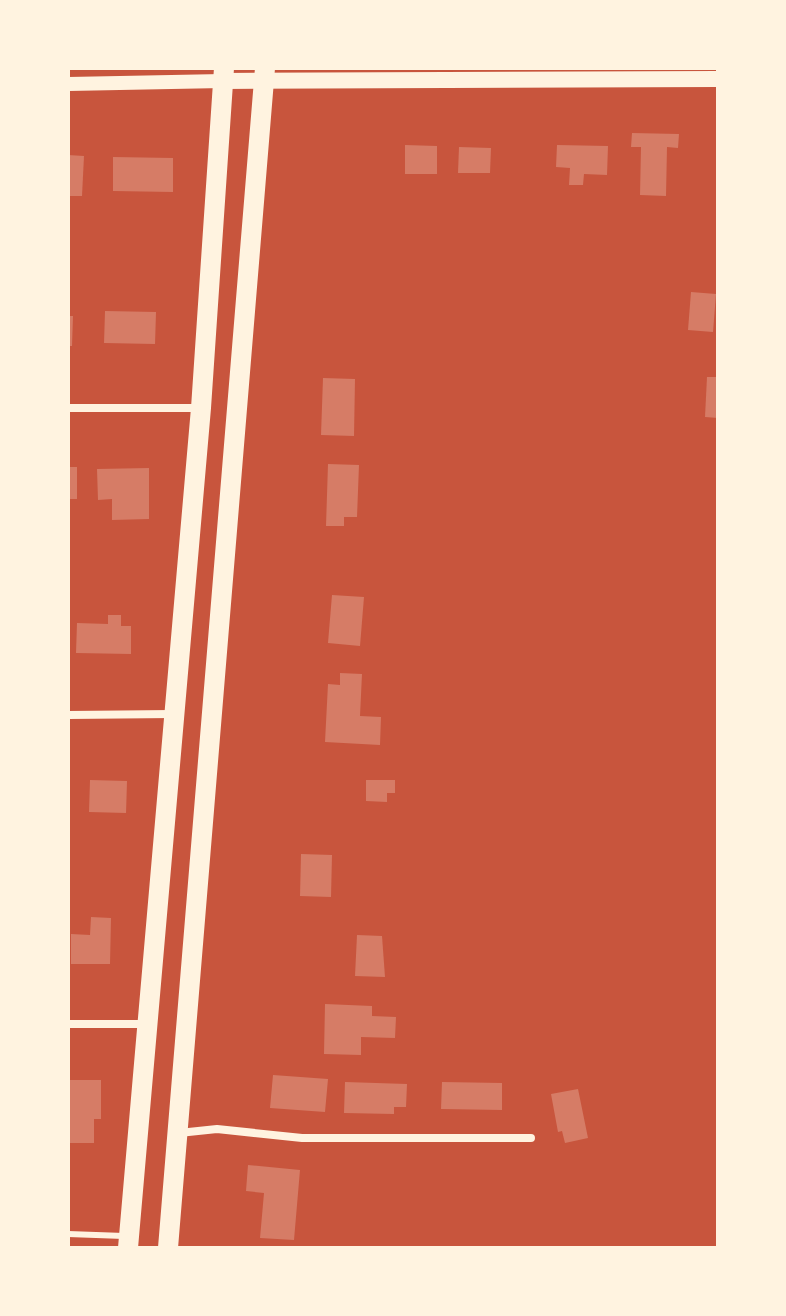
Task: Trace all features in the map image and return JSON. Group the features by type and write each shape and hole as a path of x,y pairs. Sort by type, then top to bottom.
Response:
{"main road":[{"path":"129,1242 201,408 224,74 653,74 718,79"},
{"path":"168,1248 265,74"}],"street":[{"path":"68,84 224,74"},
{"path":"68,408 201,408"},
{"path":"68,715 173,714"},
{"path":"68,1024 147,1024"},
{"path":"178,1133 217,1129 302,1138 531,1138"}],"lane":[{"path":"68,1234 129,1242"}],"building":[{"path":"632,133 679,134 678,148 667,147 666,196 640,195 641,147 631,147"},
{"path":"405,145 437,146 437,174 405,174"},
{"path":"557,145 608,146 607,175 584,174 583,185 569,185 570,168 556,167"},
{"path":"459,147 491,148 490,173 458,173"},
{"path":"68,155 84,156 82,196 68,196"},
{"path":"113,157 173,158 173,192 113,191"},
{"path":"691,292 716,294 713,332 688,330"},
{"path":"105,311 156,312 155,344 104,343"},
{"path":"68,316 73,316 72,346 68,346"},
{"path":"707,377 718,377 718,418 705,417"},
{"path":"323,378 355,379 354,436 321,435"},
{"path":"328,464 359,465 357,517 344,517 344,526 326,526"},
{"path":"68,467 77,467 77,499 68,499"},
{"path":"149,468 149,519 112,520 112,499 98,500 97,469"},
{"path":"332,595 364,597 360,646 328,643"},
{"path":"108,615 121,615 121,626 131,626 131,654 76,653 77,623 108,624"},
{"path":"340,673 362,674 360,716 381,717 380,745 325,742 328,684 340,685"},
{"path":"90,780 127,781 126,813 89,812"},
{"path":"366,780 395,780 395,793 387,793 387,802 366,801"},
{"path":"301,854 332,855 331,897 300,896"},
{"path":"91,917 111,918 110,964 71,964 71,934 90,935"},
{"path":"357,935 382,936 385,977 355,976"},
{"path":"325,1004 372,1006 372,1016 396,1017 395,1038 361,1037 361,1055 324,1054"},
{"path":"273,1075 328,1079 325,1112 270,1108"},
{"path":"68,1080 101,1080 101,1119 94,1119 94,1143 68,1143"},
{"path":"345,1082 407,1084 406,1107 394,1107 394,1114 344,1113"},
{"path":"442,1082 502,1083 502,1110 441,1109"},
{"path":"578,1089 588,1138 565,1143 562,1131 558,1132 551,1094"},
{"path":"248,1165 300,1170 294,1240 260,1238 264,1193 246,1191"}]}
